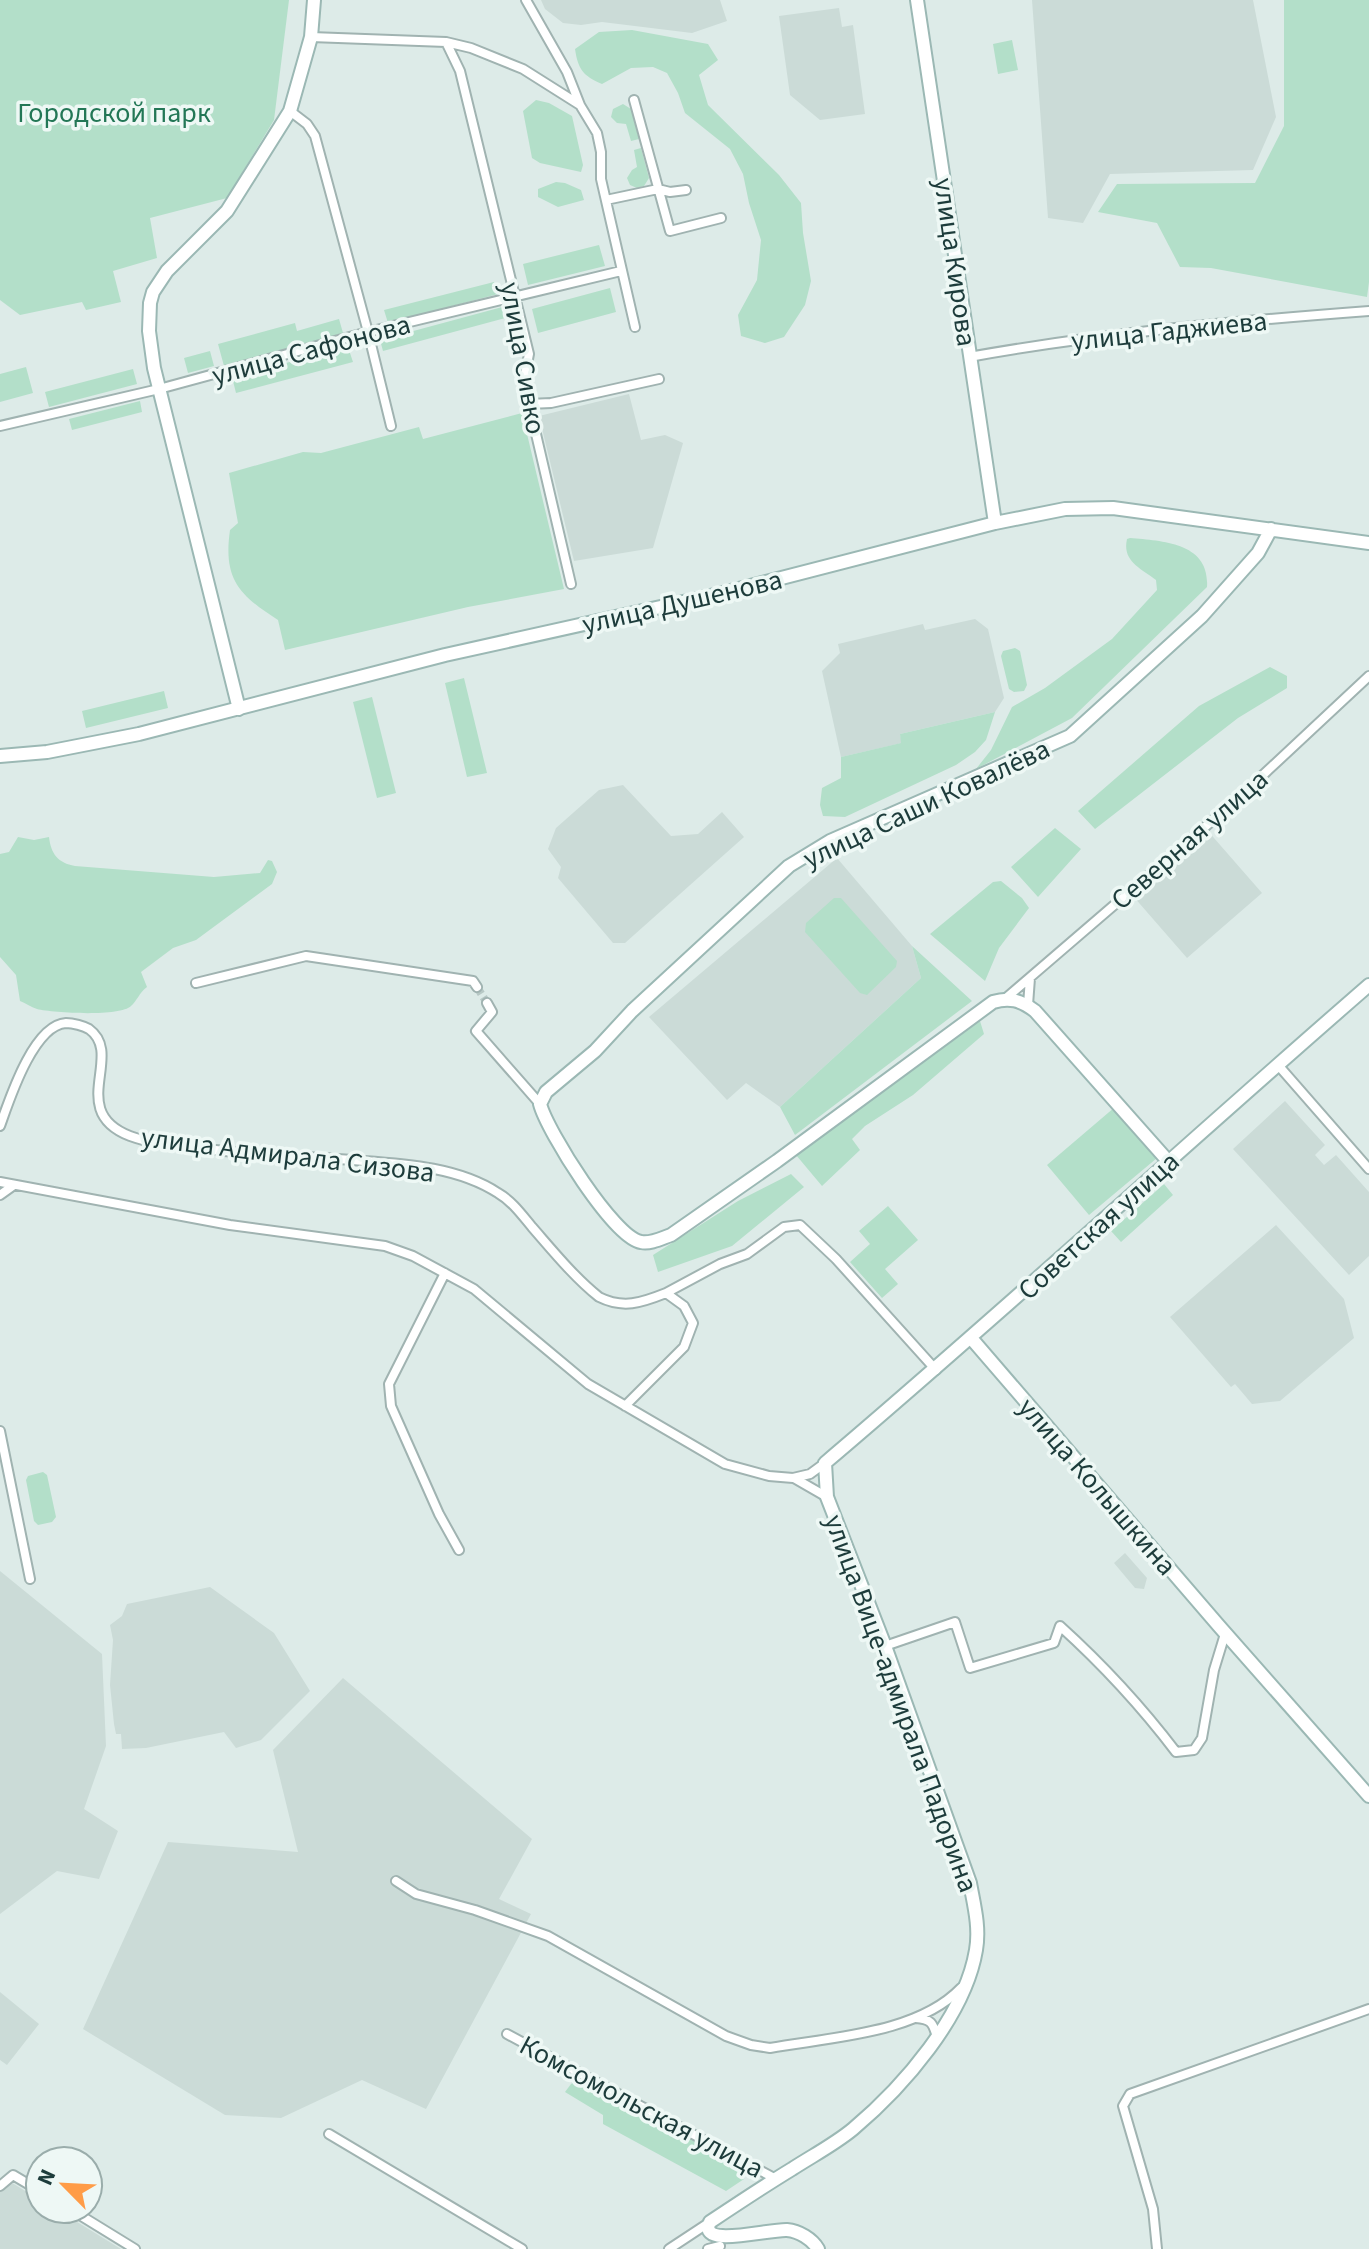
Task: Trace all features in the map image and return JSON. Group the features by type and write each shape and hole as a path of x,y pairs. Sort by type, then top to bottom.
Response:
{"street":[{"path":"239,709 159,389 149,331 150,303 153,292 167,271 227,211 290,111 311,37 314,0"},
{"path":"526,0 597,133 601,179 635,327"},
{"name":"улица Кирова","path":"917,0 995,523"},
{"path":"311,37 446,42 482,51 523,69 580,105"},
{"name":"улица Сивко","path":"446,42 460,71 529,354 525,374 529,404 571,584"},
{"path":"634,100 670,231 721,218"},
{"path":"290,111 307,124 315,136 391,426"},
{"path":"606,200 658,189 670,192 686,190"},
{"name":"улица Сафонова","path":"0,426 159,389 368,332 621,271"},
{"name":"улица Гаджиева","path":"969,357 1062,341 1234,321 1369,311"},
{"path":"529,404 551,403 659,379"},
{"name":"улица Душенова","path":"0,756 47,752 139,734 514,639 733,591 995,523 1065,509 1113,508 1369,543"},
{"name":"улица Саши Ковалёва","path":"540,1104 546,1092 595,1051 632,1011 789,866 830,841 1070,736 1202,616 1258,553 1271,529"},
{"name":"Северная улица","path":"1006,998 1234,802 1369,676"},
{"path":"196,983 306,956 473,981 477,987"},
{"path":"1028,1005 1030,978"},
{"name":"Советская улица","path":"825,1463 936,1370 1369,985"},
{"path":"487,1003 492,1012 476,1031 540,1104 548,1125 608,1215 624,1234 640,1243 671,1235 993,1002 1006,998 1028,1005 1168,1161"},
{"name":"улица Адмирала Сизова","path":"0,1126 18,1076 27,1058 43,1039 58,1025 67,1023 86,1027 98,1037 103,1051 97,1097 103,1118 130,1136 155,1143 231,1153 287,1154 408,1164 447,1173 482,1184 500,1194 599,1297 613,1304 628,1305 666,1293"},
{"path":"1278,1065 1369,1169"},
{"name":"улица Вице-адмирала Падорина","path":"0,1182 230,1225 385,1246 413,1256 482,1296 588,1384 625,1406 725,1464 742,1471 793,1478 827,1497"},
{"path":"0,1195 14,1185"},
{"path":"625,1406 670,1364 692,1331 693,1323 684,1306 666,1293 720,1264 747,1254 784,1227 800,1225 836,1259 936,1370"},
{"path":"445,1273 389,1384 391,1406 439,1514 459,1550"},
{"name":"улица Колышкина","path":"971,1338 1225,1634 1369,1796"},
{"path":"0,1431 30,1579"},
{"path":"793,1478 810,1474 825,1463"},
{"name":"улица Вице-адмирала Падорина","path":"710,2222 851,2131 882,2103 937,2037 965,1984 976,1951 977,1921 970,1883 885,1646 827,1497 825,1463"},
{"path":"885,1646 955,1622 970,1668 1054,1643 1060,1626 1105,1668 1176,1752 1194,1750 1202,1738 1214,1670 1225,1634"},
{"path":"396,1881 416,1894 475,1910 548,1936 726,2036 751,2045 770,2048 886,2027 915,2018 938,2006 965,1984"},
{"path":"1157,2249 1153,2209 1123,2106 1130,2094 1369,2009"},
{"path":"915,2018 927,2019 934,2024 937,2037"},
{"name":"Комсомольская улица","path":"507,2034 776,2179"},
{"path":"329,2134 522,2249"},
{"path":"0,2186 13,2175 24,2182"},
{"path":"710,2222 706,2235 714,2248 744,2243 783,2230 808,2238 818,2249"},
{"path":"669,2249 710,2222"},
{"path":"96,2225 135,2249"}],"shaded area":[{"path":"541,0 720,0 727,21 692,33 602,22 581,25 563,23 545,9"},
{"path":"1032,0 1253,0 1276,117 1253,170 1110,174 1083,223 1048,218"},
{"path":"839,8 842,27 853,25 865,114 820,120 790,95 779,16"},
{"path":"629,394 641,440 665,435 683,443 653,548 574,561 539,416"},
{"path":"975,619 988,629 1004,698 995,712 900,734 902,743 841,757 822,671 840,653 838,644 923,624 925,630"},
{"path":"623,785 671,836 698,834 722,812 744,837 625,943 613,943 558,878 561,867 548,849 556,828 599,790"},
{"path":"1207,830 1262,893 1187,958 1133,896"},
{"path":"837,858 912,946 921,978 780,1107 746,1083 727,1100 649,1017"},
{"path":"1285,1101 1325,1145 1315,1155 1324,1165 1336,1155 1369,1192 1369,1256 1349,1275 1233,1149"},
{"path":"1276,1225 1344,1299 1354,1338 1280,1401 1252,1404 1235,1384 1231,1387 1170,1317"},
{"path":"1125,1553 1147,1578 1144,1589 1135,1588 1114,1563"},
{"path":"0,1571 102,1654 106,1746 84,1809 118,1831 99,1879 57,1871 0,1914"},
{"path":"210,1587 274,1633 310,1691 261,1740 236,1748 224,1732 146,1748 122,1749 121,1734 116,1734 114,1724 110,1685 113,1640 110,1625 122,1616 127,1604"},
{"path":"343,1678 532,1839 499,1899 531,1914 426,2109 362,2080 281,2118 225,2115 83,2029 168,1842 298,1852 273,1750"},
{"path":"0,1992 39,2024 7,2065 0,2060"},
{"path":"9,2181 24,2190 24,2225 82,2225 121,2249 0,2249 0,2190"}],"green space":[{"name":"Городской парк","path":"0,0 289,0 274,120 227,198 150,218 157,258 113,271 121,302 86,310 82,302 20,315 0,300"},
{"path":"1284,0 1369,0 1367,297 1211,268 1180,267 1157,223 1098,212 1117,184 1255,183 1284,126"},
{"path":"632,30 708,44 718,60 699,75 708,105 779,175 801,203 811,281 805,305 784,337 765,343 741,336 738,315 757,280 761,240 743,174 730,149 685,113 667,73 653,67 631,68 602,84 586,75 580,67 575,49 599,32"},
{"path":"1012,40 1018,70 998,74 993,44"},
{"path":"536,100 549,103 572,116 583,165 581,172 540,163 532,158 523,111"},
{"path":"623,104 631,109 639,139 631,141 626,124 617,123 611,117 613,109"},
{"path":"641,148 649,178 644,186 637,188 630,185 627,178 637,167 634,150"},
{"path":"556,182 581,190 584,200 558,207 538,197 538,189"},
{"path":"599,245 605,266 528,285 523,264"},
{"path":"494,282 498,294 388,323 384,310"},
{"path":"610,288 616,312 538,333 532,309"},
{"path":"506,306 509,317 383,351 380,340"},
{"path":"339,319 343,333 224,366 218,344 295,323 297,331"},
{"path":"348,347 353,362 236,393 232,377"},
{"path":"210,351 214,366 188,373 184,358"},
{"path":"26,367 33,393 0,402 0,374"},
{"path":"133,369 137,384 49,407 45,392"},
{"path":"140,401 142,412 72,430 69,419"},
{"path":"522,413 564,589 468,607 285,650 278,620 244,593 232,573 228,547 230,530 238,523 229,473 303,452 321,453 419,427 423,439"},
{"path":"1127,539 1170,543 1193,553 1206,572 1207,587 1072,718 976,769 991,750 1012,707 1045,688 1112,639 1157,590 1156,580 1138,568 1127,553"},
{"path":"1015,648 1020,651 1027,685 1024,691 1014,692 1009,689 1001,656 1003,651"},
{"path":"1270,667 1287,676 1287,688 1238,718 1095,829 1078,811 1199,706"},
{"path":"464,678 487,773 467,777 445,683"},
{"path":"164,691 168,708 86,728 82,711"},
{"path":"372,697 396,793 377,798 353,702"},
{"path":"995,712 986,740 956,765 845,817 823,816 820,805 822,788 841,778 841,757 901,743 900,734"},
{"path":"1055,828 1081,849 1038,897 1011,867"},
{"path":"18,837 34,840 49,837 56,857 75,866 214,877 260,873 268,860 272,861 277,872 272,884 196,940 173,948 141,972 147,987 131,1006 101,1013 45,1010 20,1001 16,975 0,957 0,854 9,852"},
{"path":"1001,881 1029,908 999,948 985,981 930,934 993,882"},
{"path":"834,898 841,898 897,961 896,967 867,995 860,993 805,932 806,923"},
{"path":"912,946 972,1001 795,1135 780,1107 921,978"},
{"path":"980,1021 984,1034 913,1095 865,1126 852,1139 860,1150 822,1186 796,1155"},
{"path":"1115,1107 1157,1158 1089,1215 1047,1165"},
{"path":"791,1174 804,1187 732,1246 658,1272 653,1255 738,1201"},
{"path":"1164,1184 1173,1195 1121,1242 1111,1231"},
{"path":"888,1206 918,1240 885,1269 898,1284 882,1298 850,1262 870,1244 859,1231"},
{"path":"43,1472 47,1475 56,1517 52,1522 38,1525 34,1521 26,1480 28,1476"},
{"path":"578,2080 586,2080 748,2168 744,2179 726,2191 603,2124 603,2115 565,2092"}],"tunnel":[{"path":"477,987 487,1003"}]}
